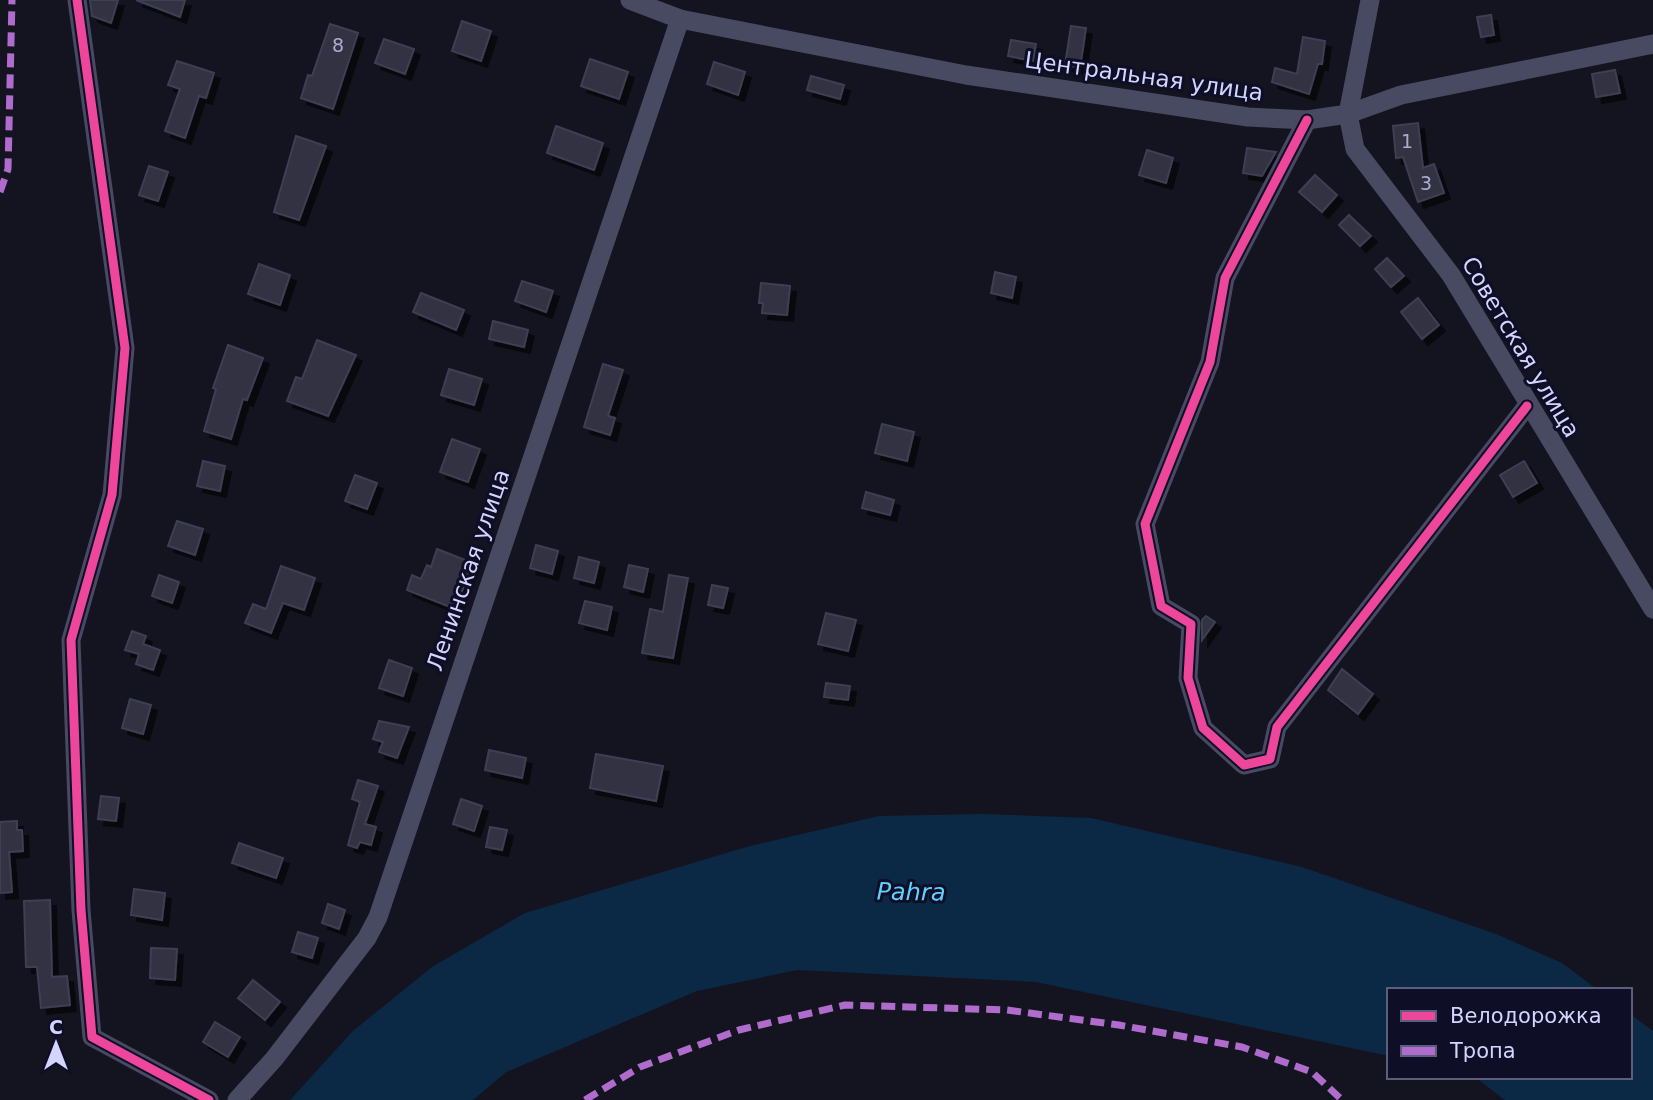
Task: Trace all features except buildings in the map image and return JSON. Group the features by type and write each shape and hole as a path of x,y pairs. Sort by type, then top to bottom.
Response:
{"street":[{"path":"77,0 125,348 112,495 71,640 81,910 92,1037 209,1100"},
{"name":"Центральная улица","path":"630,0 680,19 966,75 1248,117 1307,120 1348,114 1401,95 1653,44"},
{"path":"1348,114 1370,0"},
{"name":"Ленинская улица","path":"236,1100 274,1059 367,938 378,917 680,19"},
{"name":"Советская улица","path":"1348,114 1356,149 1451,275 1527,406 1653,609"},
{"path":"1307,120 1225,278 1210,362 1145,524 1161,606 1191,624 1188,678 1203,728 1244,765 1270,759 1277,727 1527,406"}],"water":[{"name":"Pahra","path":"982,814 1091,818 1302,867 1496,934 1562,963 1595,988 1387,988 1387,1056 1036,982 797,970 697,991 506,1072 473,1100 290,1100 353,1031 432,967 525,913 750,846 879,816"},
{"path":"1632,1015 1653,1031 1653,1100 1505,1100 1478,1079 1632,1079"}],"marked path":[{"path":"0,192 8,169 12,0"},
{"path":"585,1100 640,1067 739,1030 845,1005 1007,1010 1119,1025 1242,1047 1312,1072 1342,1100"}],"cycle path":[{"path":"77,0 125,348 112,495 71,640 81,910 92,1037 209,1100"},
{"path":"1307,120 1225,278 1210,362 1145,524 1161,606 1191,624 1188,678 1203,728 1244,765 1270,759 1277,727 1527,406"}]}
